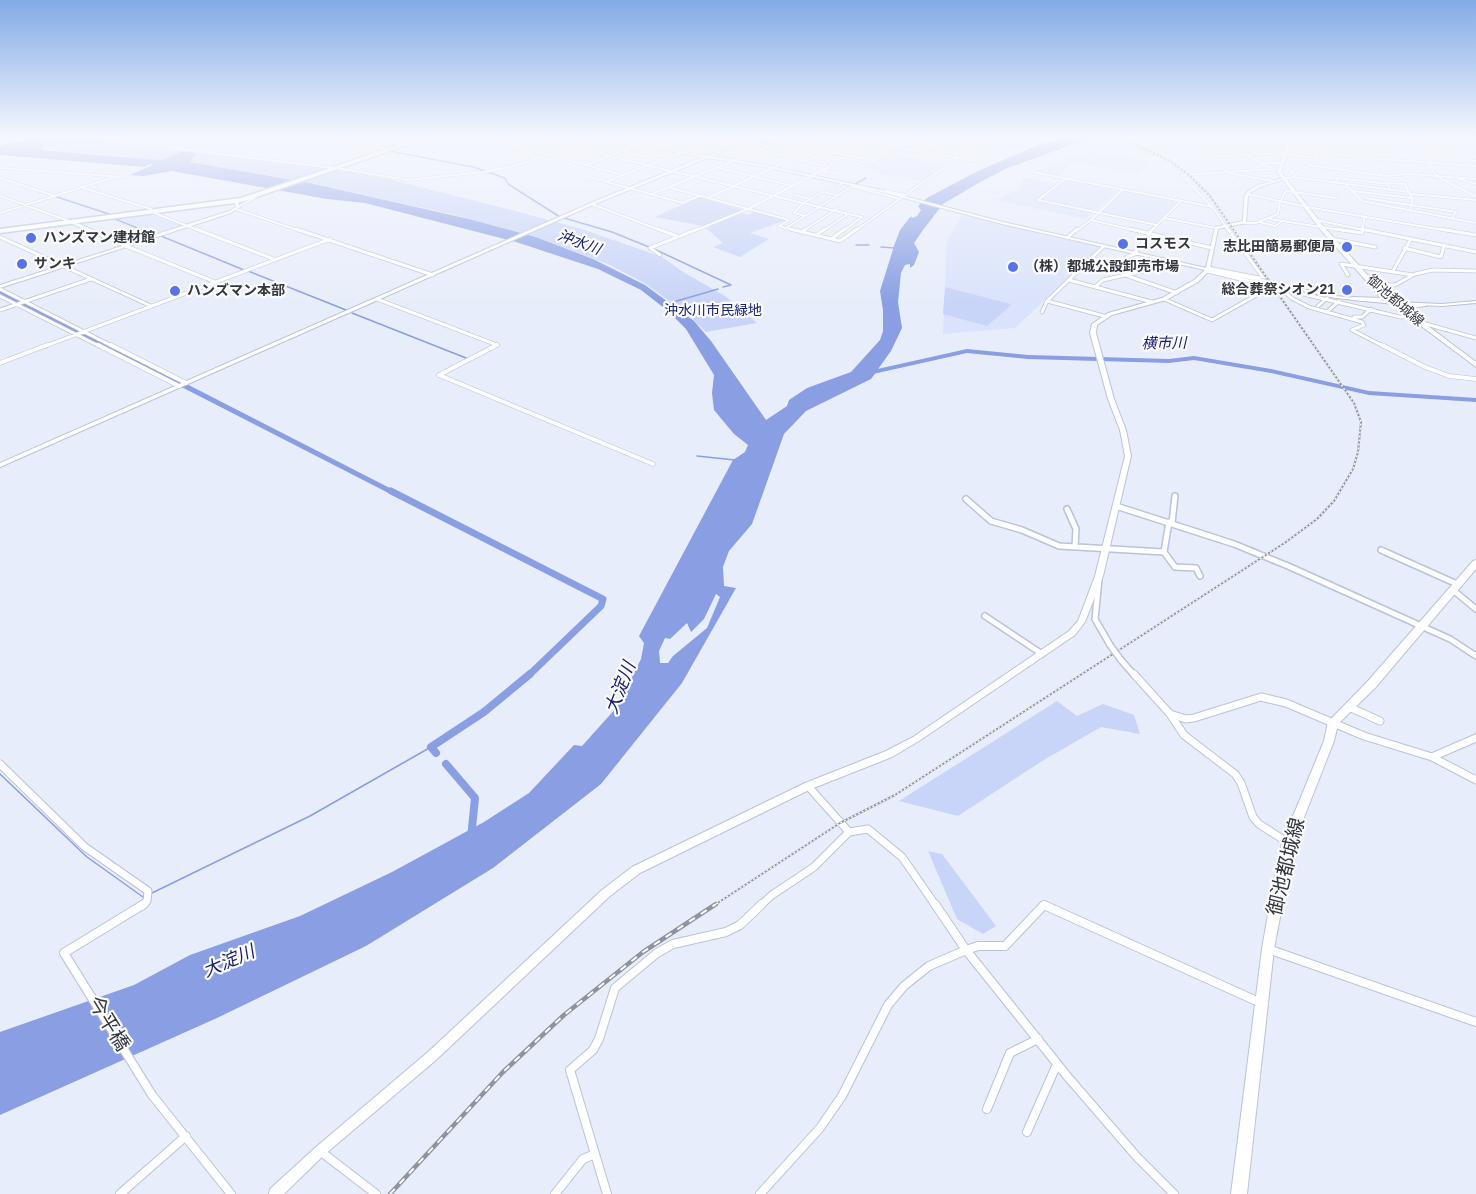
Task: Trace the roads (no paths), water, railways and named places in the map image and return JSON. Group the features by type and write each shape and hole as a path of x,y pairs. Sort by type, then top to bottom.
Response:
{"highway":[{"path":"0,230 236,204 266,193"},
{"path":"257,196 268,193"}],"main road":[{"name":"御池都城線","path":"1294,193 1333,241 1380,292 1476,365"},
{"path":"1353,300 1380,300 1383,298 1380,292"},
{"path":"1412,318 1406,307 1424,305"},
{"name":"御池都城線","path":"1239,1194 1269,949 1288,843 1329,741 1334,722 1476,563"}],"street":[{"path":"47,193 57,196"},
{"path":"0,213 68,193"},
{"path":"98,193 151,209 151,212 276,260"},
{"path":"0,465 619,193"},
{"path":"647,193 683,203 699,196"},
{"path":"687,193 789,220 779,226 840,241 909,193"},
{"path":"708,198 720,193"},
{"path":"757,193 862,217"},
{"path":"660,255 650,248 748,209 779,193"},
{"path":"805,216 794,213 802,204 821,193"},
{"path":"826,193 837,195"},
{"path":"786,228 841,193"},
{"path":"884,193 903,197"},
{"path":"884,193 1067,238 1262,281 1390,306 1412,318"},
{"path":"1047,193 1038,200 1157,225"},
{"path":"1091,220 1096,212 1119,193"},
{"path":"1135,193 1213,207"},
{"path":"1164,299 1212,320 1262,292 1262,281 1213,207 1199,193"},
{"path":"1164,218 1216,228 1258,222 1278,214 1280,202 1285,193"},
{"path":"1298,193 1336,198"},
{"path":"1353,193 1362,201 1476,224"},
{"path":"1377,193 1476,197"},
{"path":"1401,193 1411,195"},
{"path":"1243,223 1246,220 1247,194 1280,202 1476,235"},
{"path":"794,195 811,199"},
{"path":"1410,210 1411,195"},
{"path":"0,196 70,222 215,282"},
{"path":"1357,197 1412,203 1456,212 1452,218"},
{"path":"1089,261 1116,267 1127,257 1136,253 1157,225 1180,202"},
{"path":"0,288 187,226 236,204 433,275"},
{"path":"592,204 679,237"},
{"path":"1430,214 1434,207"},
{"path":"801,232 838,208"},
{"path":"816,235 852,211"},
{"path":"831,238 867,213"},
{"path":"1415,224 1421,213"},
{"path":"1362,230 1365,216"},
{"path":"1269,219 1322,228 1362,232 1362,230"},
{"path":"1067,238 1086,221 1091,220 1212,248"},
{"path":"1316,220 1476,252"},
{"path":"1258,222 1275,226 1281,222"},
{"path":"275,1194 320,1150 432,1056 606,893 636,870 808,786 889,754 916,739 1072,633 1081,622 1099,576 1128,456 1123,429 1093,334 1095,324 1104,316 1178,293 1208,269 1216,228"},
{"path":"0,237 151,306"},
{"path":"0,363 330,239"},
{"path":"1393,271 1411,239"},
{"path":"1333,241 1359,246"},
{"path":"1333,241 1375,247"},
{"path":"1404,248 1441,257 1444,245"},
{"path":"1042,312 1047,301 1104,246"},
{"path":"1096,286 1102,280 1180,263"},
{"path":"1348,275 1341,264 1379,272 1393,271 1413,275"},
{"path":"1372,284 1395,285 1413,275 1432,270 1476,271"},
{"path":"1127,276 1178,293"},
{"path":"0,310 91,279"},
{"path":"1070,280 1152,302"},
{"path":"0,288 182,385"},
{"path":"1412,318 1281,289 1301,304 1364,324 1352,330 1425,367 1449,376 1476,379"},
{"path":"1380,292 1398,301 1424,305"},
{"path":"0,296 182,385"},
{"path":"1318,306 1327,298"},
{"path":"377,299 497,345 439,375 653,464"},
{"path":"1353,300 1424,305 1476,302"},
{"path":"1047,301 1104,316"},
{"path":"1327,312 1340,301"},
{"path":"1350,318 1362,317 1371,309"},
{"path":"1419,322 1476,338"},
{"path":"1175,496 1164,552 1175,567 1196,568 1200,576"},
{"path":"966,498 991,520 1059,546 1164,552"},
{"path":"1116,506 1171,522 1288,566 1450,639 1476,656"},
{"path":"1067,509 1076,529 1075,547"},
{"path":"1381,550 1455,587 1476,609"},
{"path":"1099,576 1095,619 1110,645 1170,714 1184,735 1234,774 1241,783 1253,817 1259,824 1288,843"},
{"path":"985,616 1042,654"},
{"path":"1170,714 1194,718 1261,697 1286,703 1364,736 1431,757 1476,780"},
{"path":"1349,707 1380,721"},
{"path":"1431,757 1476,738"},
{"path":"0,764 86,847 148,891"},
{"path":"808,786 849,831"},
{"path":"607,1194 570,1070 593,1050 599,1039 604,1016 615,988 657,953 673,944 726,932 740,925 772,895 814,867 849,831 868,829 902,856 966,950 1137,1157 1174,1194"},
{"name":"今平橋","path":"148,891 147,901 64,953 152,1095"},
{"path":"760,1194 820,1128 837,1104 888,1005 904,986 929,966 966,950 978,946 1005,946 1044,905 1262,1004"},
{"path":"1269,949 1476,1022"},
{"path":"987,1109 1010,1053 1038,1039"},
{"path":"1027,1132 1058,1064"},
{"path":"152,1095 231,1194"},
{"path":"120,1194 186,1136"},
{"path":"320,1150 376,1194"},
{"path":"555,1194 583,1160 595,1154"}],"water":[{"name":"大淀川","path":"292,193 353,193 469,219 536,237 593,259 645,285 694,321 711,341 766,420 787,406 789,400 807,388 851,372 880,340 883,331 883,310 880,291 900,230 911,216 912,218 917,216 921,210 918,206 927,198 937,193 962,193 943,204 914,243 919,252 914,265 910,268 910,264 905,265 901,273 898,302 902,328 891,351 871,379 806,411 784,434 752,524 729,551 723,567 724,586 736,588 682,683 601,784 493,868 366,946 217,1018 0,1115 0,1032 134,985 190,955 300,916 392,872 484,822 529,793 574,745 582,746 617,707 641,659 644,643 639,636 733,460 745,452 748,445 734,434 714,410 712,393 714,375 686,329 668,311 641,290 598,269 516,242 365,203","holes":["716,594 720,597 707,628 673,656 668,663 660,663 659,651 665,638 670,639 687,623 691,632 704,619"]}],"waterway":[{"path":"522,193 560,217"},
{"path":"57,197 109,214"},
{"path":"564,218 612,232 649,247"},
{"path":"115,219 155,235"},
{"path":"161,236 244,270"},
{"path":"856,245 869,245"},
{"path":"881,247 895,248"},
{"path":"654,249 731,285 723,287"},
{"path":"248,271 346,310"},
{"path":"670,303 718,289"},
{"path":"0,292 108,347"},
{"path":"352,313 466,358"},
{"path":"105,345 394,493"},
{"name":"横市川","path":"864,374 967,351 1028,357 1169,361 1194,358 1271,371 1369,393 1476,400"},
{"path":"697,456 735,460"},
{"path":"391,491 603,599 601,606 528,676"},
{"path":"436,753 431,747 484,712 530,674"},
{"path":"152,893 310,816 431,747"},
{"path":"446,764 475,798 471,838"},
{"path":"0,774 87,857 143,897 145,896"}],"railway":[{"path":"713,906 840,823 895,795 1286,542 1317,519 1334,501 1353,469 1358,452 1361,422 1354,403 1207,193"},
{"path":"390,1194 503,1072 564,1015 643,952 716,904"}],"place":[{"name":"ハンズマン建材館","path":"31,238"},
{"name":"コスモス","path":"1123,244"},
{"name":"志比田簡易郵便局","path":"1347,247"},
{"name":"サンキ","path":"22,264"},
{"name":"（株）都城公設卸売市場","path":"1013,267"},
{"name":"総合葬祭シオン21","path":"1347,290"},
{"name":"ハンズマン本部","path":"175,291"}],"water label":[{"name":"沖水川","path":"579,243"}],"park label":[{"name":"沖水川市民緑地","path":"713,311"}]}
